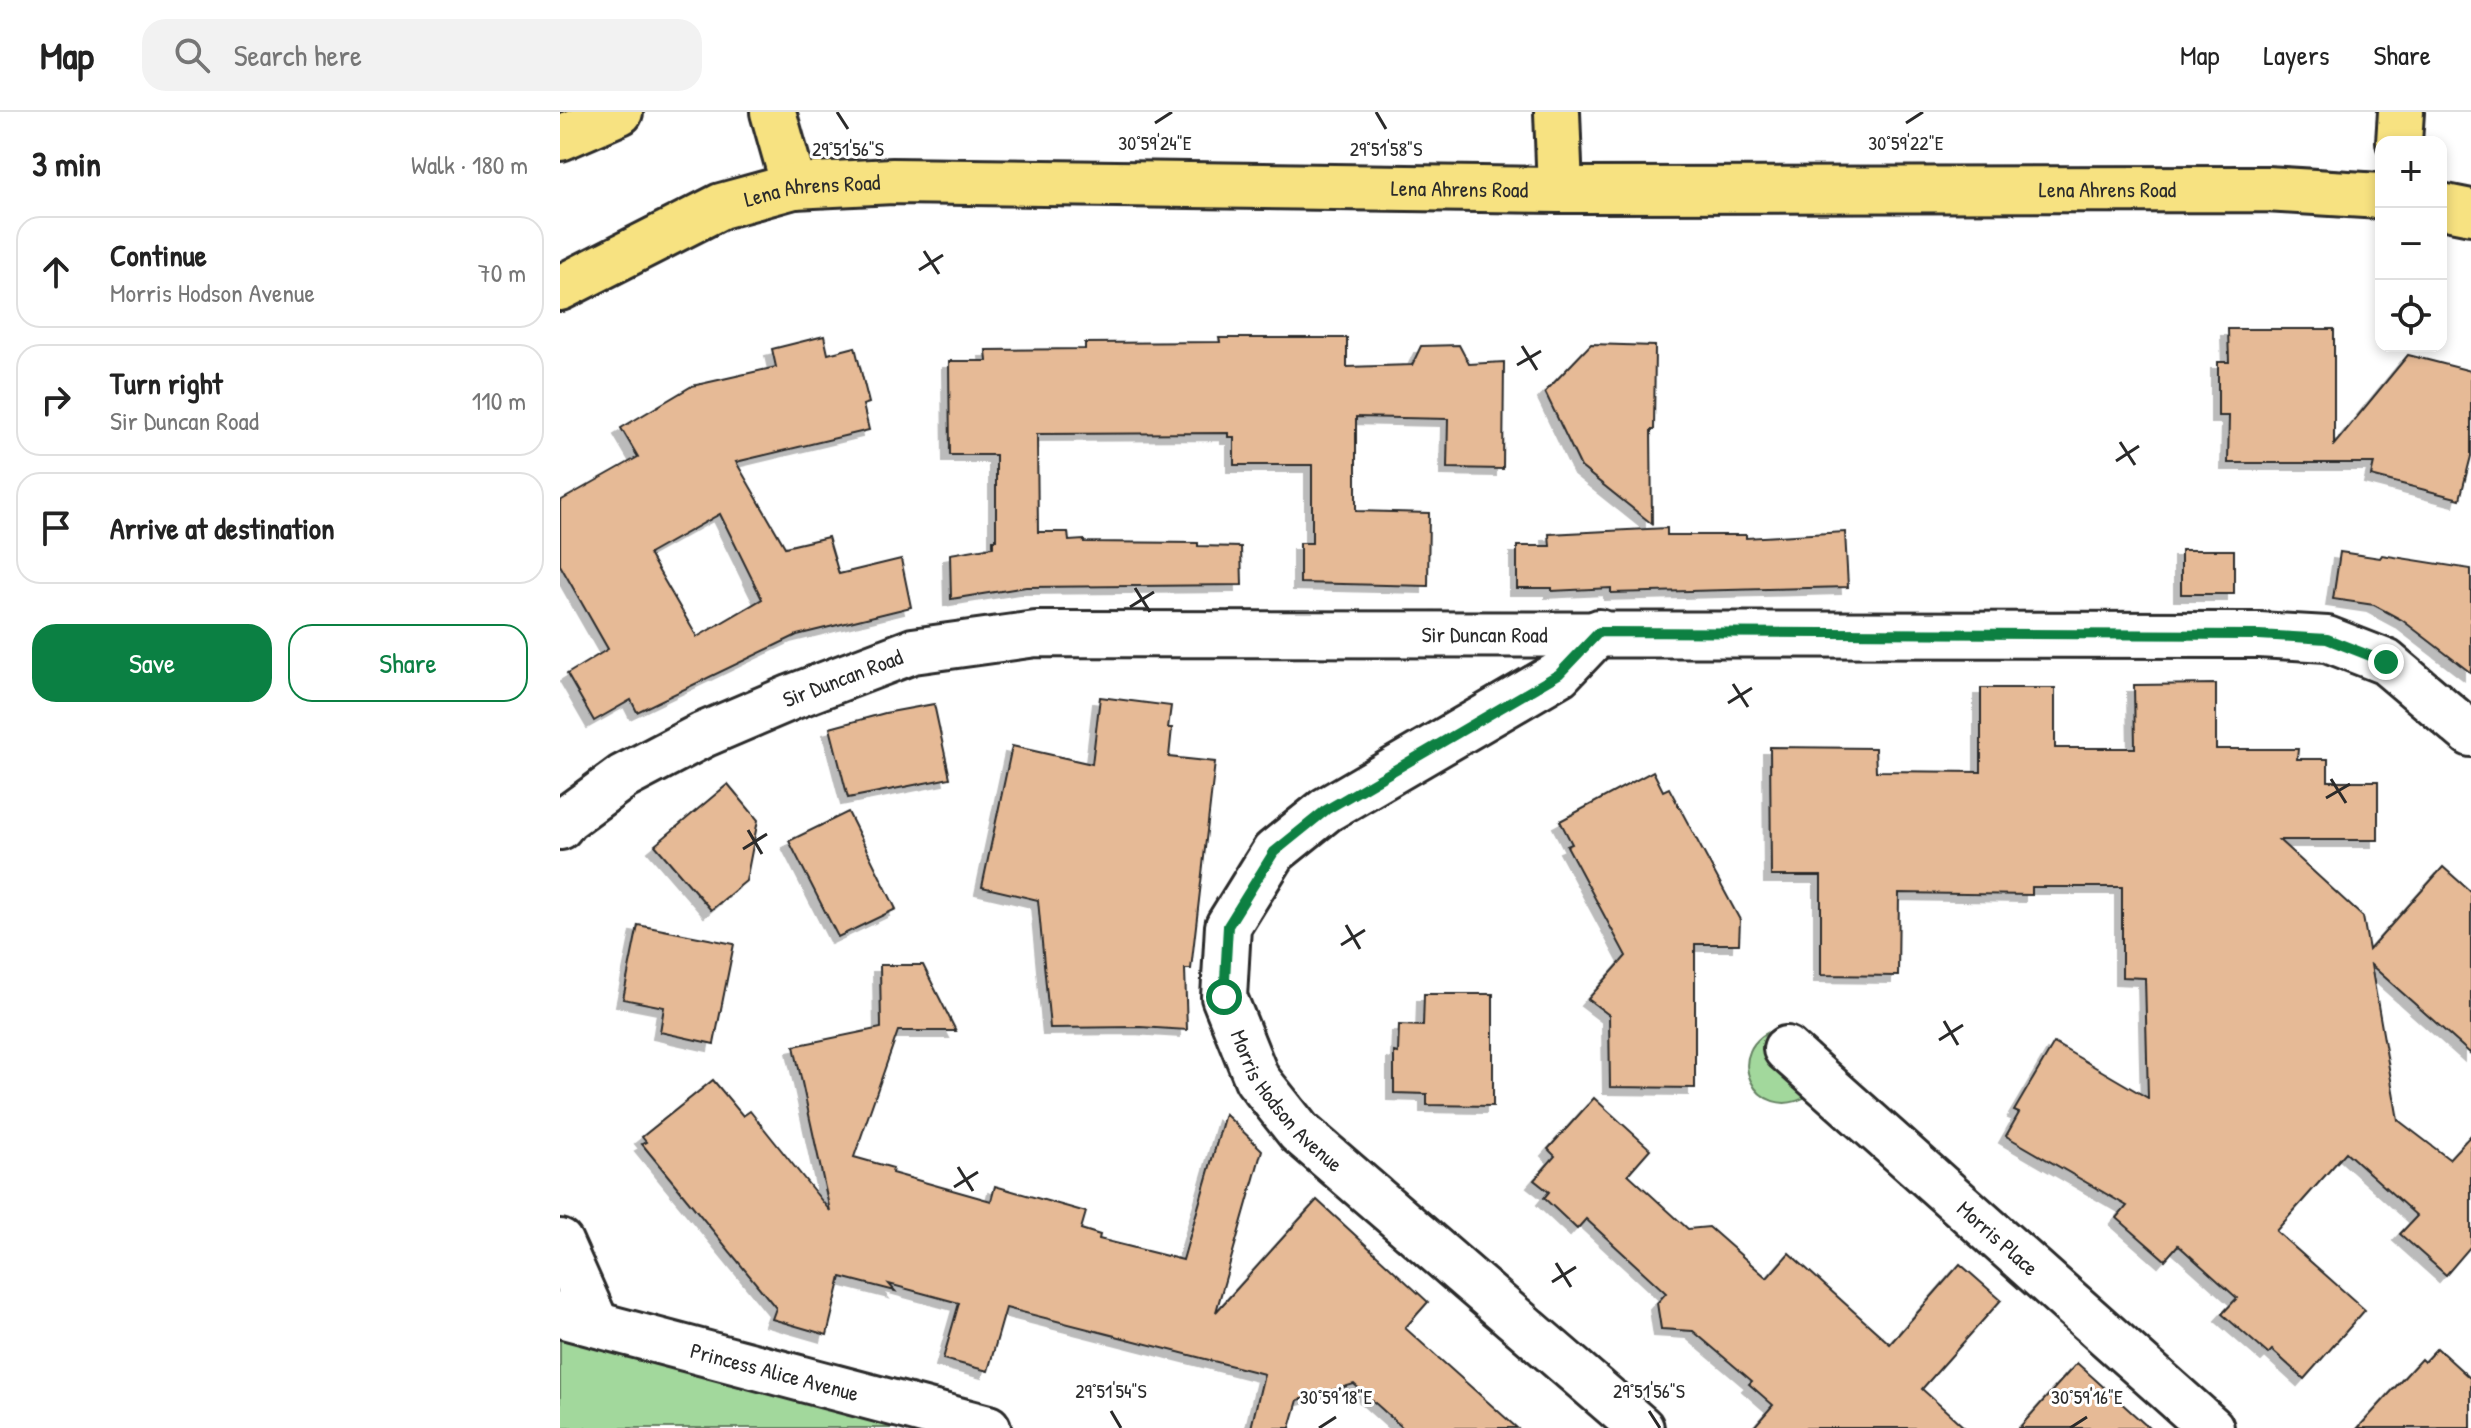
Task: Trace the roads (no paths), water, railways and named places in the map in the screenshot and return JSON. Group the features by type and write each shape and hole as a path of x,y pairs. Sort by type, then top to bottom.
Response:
{"main road":[{"path":"560,138 620,112"},
{"path":"773,112 794,186"},
{"path":"1557,112 1560,190"},
{"path":"2399,136 2401,112"},
{"name":"Lena Ahrens Road","path":"560,288 721,206 794,186 893,181 1560,190 2266,189 2375,196"},
{"path":"2447,207 2471,212"}],"street":[{"name":"Sir Duncan Road","path":"560,827 566,819 623,777 703,735 913,651 1036,634 1599,632 2243,635 2327,639 2386,662 2471,734"},
{"name":"Morris Hodson Avenue","path":"1599,632 1559,674 1326,810 1274,852 1228,926 1224,997 1257,1079 1299,1132 1641,1428"},
{"name":"Morris Place","path":"1786,1049 2211,1428"},
{"path":"560,1242 578,1319"},
{"name":"Princess Alice Avenue","path":"578,1319 988,1428"}]}
